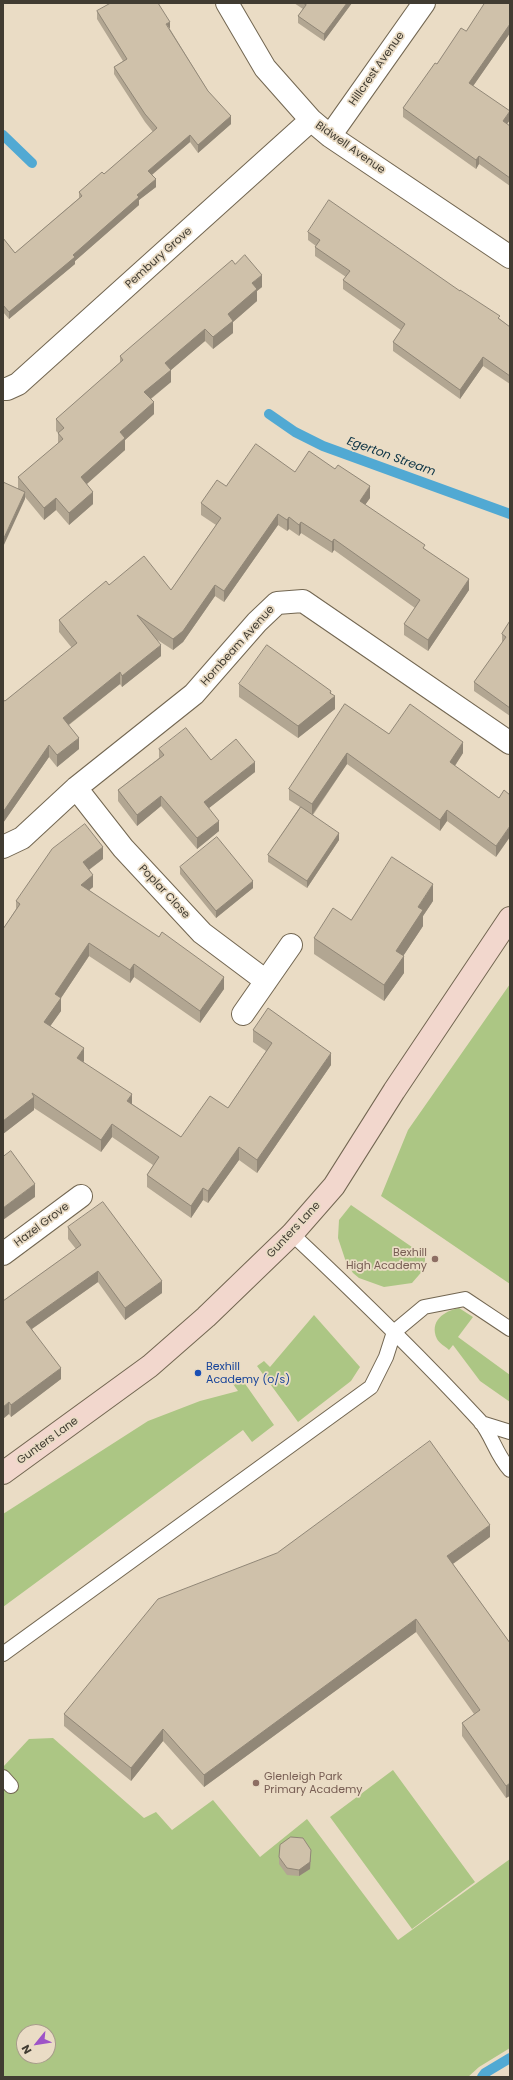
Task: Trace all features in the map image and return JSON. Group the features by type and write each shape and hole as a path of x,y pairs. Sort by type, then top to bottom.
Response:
{"street":[{"name":"Bidwell Avenue","path":"227,3 265,68 311,120 330,136 510,258"},
{"name":"Hillcrest Avenue","path":"330,136 424,3"},
{"name":"Pembury Grove","path":"3,389 7,389 18,384 311,120"},
{"name":"Hornbeam Avenue","path":"3,847 22,838 76,788 194,694 257,622 277,603 303,601 510,743"},
{"name":"Poplar Close","path":"76,788 123,848 202,933 266,981"},
{"name":"Gunters Lane","path":"3,1473 150,1366 206,1317 292,1234 334,1186 394,1091 510,918"},
{"path":"243,1014 291,945"},
{"name":"Hazel Grove","path":"3,1254 81,1196"}],"lane":[{"path":"292,1234 394,1332 482,1423 501,1460 510,1470"},
{"path":"3,1654 371,1387 386,1358 394,1332 424,1307 465,1299 510,1329"},
{"path":"482,1423 510,1432"}],"green space":[{"path":"510,984 510,1284 381,1196 408,1130"},
{"path":"351,1205 425,1256 425,1268 412,1283 384,1287 359,1278 353,1273 346,1262 338,1238 339,1220"},
{"path":"459,1308 473,1317 458,1337 510,1375 510,1402 480,1381 453,1345 449,1350 437,1339 435,1333 436,1322 443,1314"},
{"path":"314,1315 360,1367 351,1381 298,1422 257,1366 264,1361 270,1367"},
{"path":"241,1378 274,1425 252,1442 243,1430 3,1607 3,1514 148,1421 200,1401 238,1391 233,1384"},
{"path":"53,1738 144,1818 156,1812 172,1830 213,1800 260,1857 307,1819 398,1940 510,1859 510,2048 479,2067 468,2077 3,2077 3,1767 29,1739"},
{"path":"393,1770 475,1882 412,1929 330,1817"}],"building":[{"path":"111,3 158,3 170,22 166,24 208,91 231,116 198,145 190,135 148,171 156,179 137,195 139,197 73,255 75,257 9,312 3,305 3,238 15,253 82,196 79,192 102,172 104,174 157,128 145,114 114,67 127,59 97,11"},
{"path":"303,3 347,3 324,34 298,16 306,5"},
{"path":"485,3 510,3 510,24 469,83 510,111 503,121 510,126 510,178 479,156 476,160 403,108 435,63 437,64 461,28 466,31"},
{"path":"329,200 460,291 500,316 498,318 510,327 510,376 483,357 460,390 393,342 405,324 343,280 350,271 315,247 320,240 308,232"},
{"path":"245,255 262,275 252,283 257,289 228,314 233,321 213,337 205,329 165,363 171,370 144,392 154,402 120,432 125,438 81,477 93,492 69,513 56,498 44,508 18,477 63,439 58,433 64,428 56,419 123,360 120,356 232,260 235,264"},
{"path":"256,444 295,472 309,451 335,469 338,465 370,486 360,501 425,545 423,548 469,579 428,640 404,624 420,600 334,539 332,542 301,522 299,525 289,517 287,520 278,514 224,591 215,585 183,631 173,639 137,615 161,645 122,676 120,672 63,718 79,738 57,755 49,745 3,812 3,700 5,701 77,643 59,620 106,581 109,585 144,556 171,590 221,518 201,503 217,480 226,486"},
{"path":"3,482 25,492 3,540"},
{"path":"510,621 510,708 474,682 506,637 502,634"},
{"path":"267,645 331,691 330,693 335,696 298,726 239,684"},
{"path":"345,704 389,734 410,704 463,742 450,762 499,798 504,790 510,795 510,826 496,846 447,810 440,820 347,753 312,804 289,789"},
{"path":"186,728 211,760 236,739 255,762 204,802 219,821 197,838 161,796 137,815 118,790 164,755 159,749"},
{"path":"301,807 339,833 307,881 268,855"},
{"path":"85,824 103,847 83,862 93,875 81,885 159,937 162,932 224,977 200,1011 134,964 130,970 89,943 55,994 61,998 44,1022 84,1048 77,1058 132,1094 127,1101 181,1137 210,1096 228,1108 272,1043 253,1030 268,1008 331,1053 257,1160 239,1147 208,1191 203,1188 191,1206 147,1175 159,1157 112,1124 101,1140 32,1093 34,1097 3,1121 3,929 20,904 16,901 52,849"},
{"path":"217,837 253,881 216,911 180,867"},
{"path":"392,857 433,884 418,907 423,910 396,951 404,956 384,985 314,938 333,908 351,920"},
{"path":"11,1151 35,1184 3,1208 3,1157"},
{"path":"103,1202 162,1281 125,1308 98,1271 26,1322 61,1368 11,1405 9,1402 3,1407 3,1301 81,1245 68,1227"},
{"path":"430,1441 490,1525 447,1556 510,1643 510,1783 506,1786 462,1723 480,1710 416,1619 204,1775 163,1729 131,1768 64,1714 158,1599 277,1553"},
{"path":"291,1837 303,1838 311,1850 310,1862 299,1870 287,1868 279,1857 280,1845"}],"waterway":[{"name":"Egerton Stream","path":"3,135 32,163"},
{"name":"Egerton Stream","path":"269,414 295,432 323,446 510,514"},
{"path":"482,2077 485,2073 510,2058"}],"place":[{"name":"Bexhill High Academy","path":"435,1259"},
{"name":"Bexhill Academy (o/s)","path":"198,1373"},
{"name":"Glenleigh Park Primary Academy","path":"256,1783"}]}
